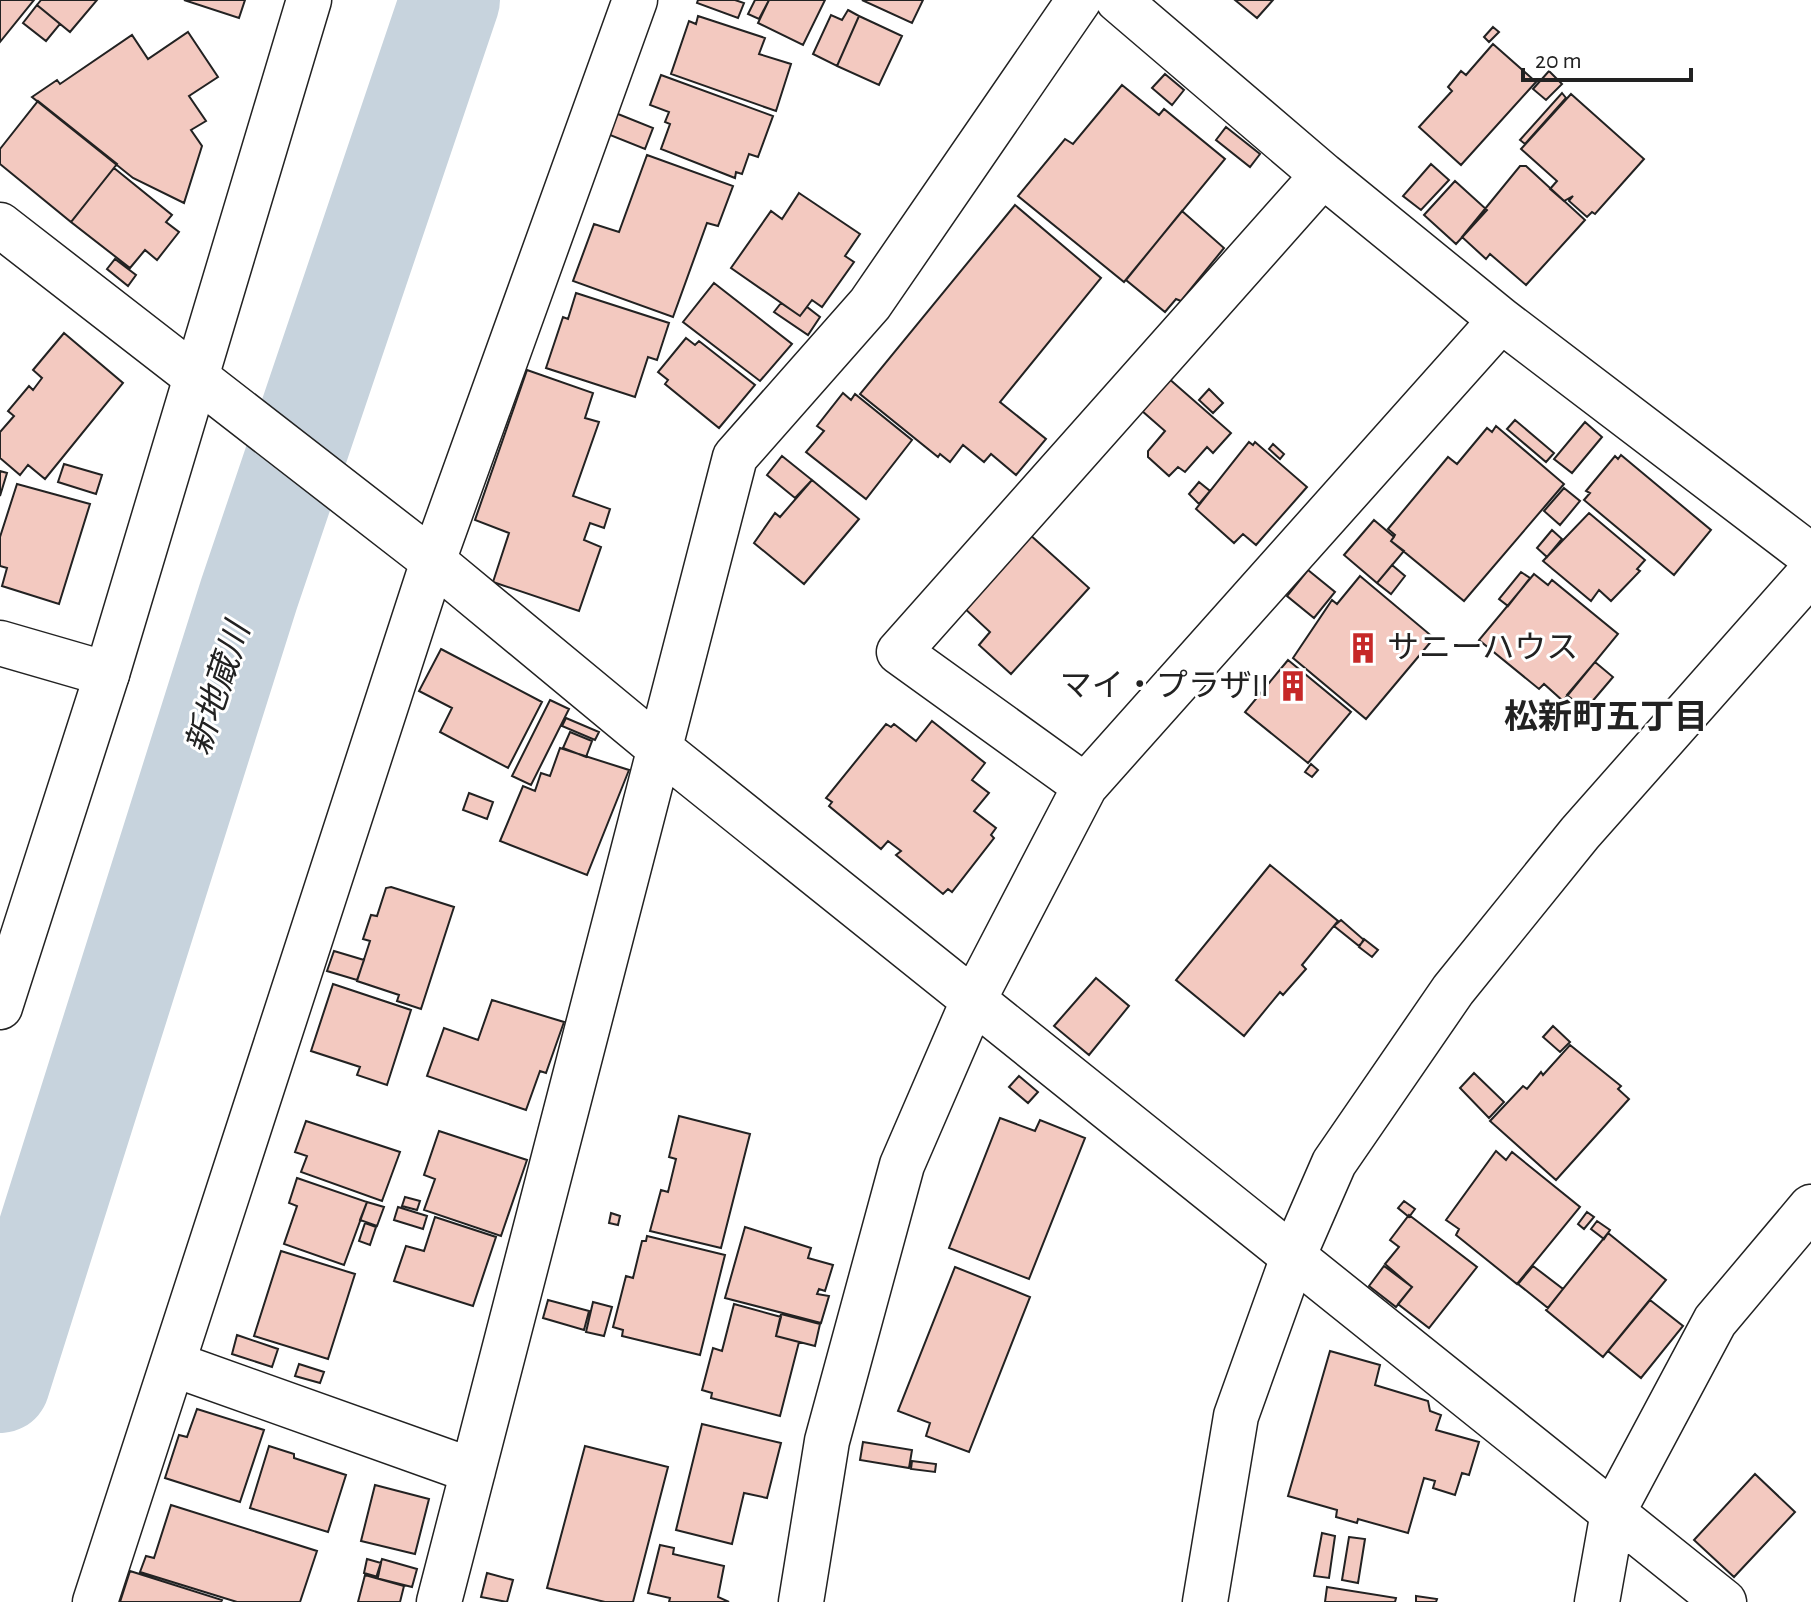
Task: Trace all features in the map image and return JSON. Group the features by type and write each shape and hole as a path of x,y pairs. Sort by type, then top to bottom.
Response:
{"street":[{"path":"0,1007 107,674 213,391 309,0"},
{"path":"95,1602 433,561 635,0"},
{"path":"439,1602 735,457 870,304 1079,0"},
{"path":"1118,0 1323,175 1501,320 1811,556"},
{"path":"1085,786 899,652 1323,175"},
{"path":"0,225 433,561 659,748 1724,1602"},
{"path":"801,1602 827,1441 902,1165 973,1001 1085,786 1501,320"},
{"path":"1205,1602 1236,1416 1293,1257 1334,1163 1453,990 1580,833 1811,572"},
{"path":"0,643 107,674"},
{"path":"1597,1602 1613,1512 1715,1321 1811,1207"},
{"path":"173,1364 473,1471"}],"building":[{"path":"0,0 34,0 0,42"},
{"path":"41,0 97,0 70,32 37,5"},
{"path":"184,0 245,0 239,18"},
{"path":"698,0 735,0 744,3 738,18 697,3"},
{"path":"755,0 769,0 759,19 748,14"},
{"path":"769,0 825,0 803,45 758,23"},
{"path":"862,0 923,0 912,23"},
{"path":"1235,0 1273,0 1257,18"},
{"path":"37,5 60,24 46,41 23,23"},
{"path":"848,10 859,16 837,66 813,54 831,15 842,20"},
{"path":"698,16 765,38 759,54 791,64 776,111 671,74 689,21 696,24"},
{"path":"859,16 902,36 879,85 837,66"},
{"path":"1493,27 1499,32 1489,42 1484,37"},
{"path":"188,32 218,77 189,96 206,121 191,130 202,146 184,203 133,178 32,97 57,80 60,84 132,35 148,59"},
{"path":"1493,44 1536,82 1461,165 1419,127 1452,91 1448,87 1461,71 1466,75"},
{"path":"1549,71 1562,84 1546,100 1533,89"},
{"path":"1165,74 1184,90 1172,105 1152,88"},
{"path":"661,75 773,116 758,157 749,154 742,174 736,172 735,178 661,149 670,124 665,122 669,112 650,105"},
{"path":"1122,85 1159,115 1164,109 1225,159 1124,282 1018,196 1065,139 1073,144"},
{"path":"1562,93 1566,98 1525,144 1520,140"},
{"path":"1571,94 1644,159 1595,214 1592,212 1587,217 1569,201 1573,196 1564,201 1550,189 1557,181 1521,149"},
{"path":"38,101 117,164 71,222 0,164 0,149"},
{"path":"613,112 653,128 645,149 605,133"},
{"path":"1226,127 1260,154 1250,167 1216,140"},
{"path":"647,155 733,186 718,226 707,223 673,317 573,281 594,224 619,232"},
{"path":"1431,164 1449,180 1421,210 1403,196"},
{"path":"1520,166 1526,166 1585,220 1526,285 1490,254 1486,259 1462,237"},
{"path":"114,168 172,215 166,222 179,232 157,260 145,250 130,268 71,222"},
{"path":"1455,181 1487,210 1456,244 1424,215"},
{"path":"799,193 860,234 845,256 854,262 822,307 812,300 800,316 731,268 771,211 782,219"},
{"path":"1015,205 1101,278 1000,402 1046,439 1016,475 991,454 984,462 963,445 950,462 940,454 938,457 860,394"},
{"path":"1182,211 1224,248 1181,301 1176,299 1165,312 1126,280"},
{"path":"115,259 136,275 128,286 107,269"},
{"path":"714,283 792,344 760,381 683,322"},
{"path":"576,293 669,323 657,360 648,357 635,397 546,368 563,317 568,319"},
{"path":"781,303 800,316 807,307 820,317 808,335 774,312"},
{"path":"64,333 123,383 45,479 28,465 20,475 0,458 0,432 14,416 8,411 29,386 33,390 42,378 33,370"},
{"path":"686,338 695,345 699,341 755,385 719,428 665,384 668,380 658,372"},
{"path":"527,370 593,393 585,418 599,422 573,496 610,509 604,528 590,523 584,540 601,547 579,611 493,582 509,533 475,520"},
{"path":"1167,377 1231,433 1213,453 1207,447 1185,472 1178,467 1169,476 1148,457 1148,451 1165,431 1141,410"},
{"path":"1209,389 1223,403 1213,413 1199,400"},
{"path":"843,393 851,400 855,394 912,440 866,499 806,452 824,431 817,426"},
{"path":"1515,420 1554,453 1546,462 1507,429"},
{"path":"1585,422 1602,437 1572,473 1554,459"},
{"path":"1496,426 1564,484 1464,601 1391,541 1395,535 1388,529 1448,457 1457,464 1487,428 1492,432"},
{"path":"1249,442 1253,445 1255,442 1307,487 1256,545 1243,534 1234,543 1196,509"},
{"path":"1273,444 1284,454 1280,459 1269,449"},
{"path":"1621,455 1711,530 1674,575 1584,500 1590,493 1586,491 1615,456 1618,459"},
{"path":"782,456 812,480 795,498 767,475"},
{"path":"64,464 102,475 96,494 58,482"},
{"path":"0,471 7,473 0,496"},
{"path":"812,480 859,519 804,584 754,543 775,513 780,517"},
{"path":"1199,482 1210,491 1199,504 1189,494"},
{"path":"17,484 90,504 59,604 2,586 7,568 0,566 0,537"},
{"path":"1564,488 1580,501 1560,525 1544,511"},
{"path":"1589,513 1645,560 1637,569 1640,571 1611,601 1599,590 1591,601 1543,561"},
{"path":"1374,520 1394,537 1391,541 1404,551 1377,583 1344,555"},
{"path":"1552,530 1562,539 1547,557 1537,548"},
{"path":"1028,533 1089,588 1011,674 979,645 990,632 962,606"},
{"path":"1392,565 1405,576 1391,594 1377,583"},
{"path":"1308,570 1335,592 1314,618 1287,596"},
{"path":"1521,572 1530,578 1508,606 1499,599"},
{"path":"1534,574 1548,585 1552,580 1618,634 1563,701 1544,684 1539,689 1479,640"},
{"name":"サニーハウス","path":"1360,576 1434,638 1366,719 1293,658 1332,600 1337,604"},
{"path":"441,649 542,702 508,768 440,732 452,708 419,691"},
{"name":"マイ・プラザII","path":"1288,660 1351,712 1308,763 1245,712"},
{"path":"1595,662 1613,677 1585,710 1567,695"},
{"path":"550,700 569,709 531,785 512,776"},
{"path":"566,718 599,732 595,740 562,726"},
{"path":"932,721 985,763 972,780 989,793 974,811 996,828 991,835 994,838 952,892 948,889 943,894 896,855 901,851 888,841 881,849 829,806 832,802 826,798 886,724 891,727 894,724 916,741"},
{"path":"570,732 592,741 586,757 563,748"},
{"path":"560,748 629,770 587,875 500,841 523,786 535,791 541,773 550,776"},
{"path":"1311,764 1318,770 1312,777 1305,772"},
{"path":"469,793 493,802 487,819 463,810"},
{"path":"1270,865 1338,921 1302,965 1306,969 1283,995 1280,992 1244,1036 1176,980"},
{"path":"386,888 454,907 421,1009 397,1001 399,995 357,981 370,941 363,939 371,915 377,916"},
{"path":"1341,920 1364,940 1359,946 1334,926"},
{"path":"1364,939 1378,950 1372,957 1359,947"},
{"path":"334,951 364,960 357,980 327,971"},
{"path":"1096,978 1129,1006 1089,1055 1054,1026"},
{"path":"333,984 411,1010 387,1085 357,1075 360,1067 311,1051"},
{"path":"492,1000 564,1022 546,1073 540,1071 526,1110 427,1076 444,1028 478,1040"},
{"path":"1553,1026 1570,1042 1560,1052 1543,1037"},
{"path":"1570,1045 1621,1086 1618,1089 1629,1099 1556,1180 1490,1121 1523,1086 1527,1089 1541,1072 1543,1075"},
{"path":"1474,1073 1504,1102 1489,1118 1460,1088"},
{"path":"1019,1076 1038,1092 1028,1103 1009,1087"},
{"path":"679,1116 750,1134 721,1248 650,1231 661,1190 668,1192 676,1159 669,1157"},
{"path":"1000,1118 1035,1131 1040,1120 1085,1138 1029,1279 949,1248"},
{"path":"306,1121 400,1152 382,1201 301,1172 307,1156 295,1152"},
{"path":"439,1131 527,1160 501,1236 424,1210 435,1179 424,1175"},
{"path":"1496,1151 1506,1160 1512,1152 1580,1207 1517,1284 1456,1235 1459,1229 1446,1220"},
{"path":"297,1178 367,1202 344,1265 284,1244 297,1206 289,1203"},
{"path":"405,1197 420,1201 417,1210 402,1206"},
{"path":"1404,1201 1415,1209 1409,1217 1398,1208"},
{"path":"367,1202 384,1207 377,1226 360,1220"},
{"path":"398,1207 427,1216 423,1229 394,1220"},
{"path":"1587,1212 1594,1217 1584,1229 1578,1224"},
{"path":"611,1213 620,1216 618,1225 609,1223"},
{"path":"1409,1215 1477,1267 1429,1328 1398,1304 1412,1287 1385,1264 1399,1247 1390,1240"},
{"path":"435,1217 496,1237 473,1306 394,1281 406,1246 424,1251"},
{"path":"1597,1221 1610,1230 1604,1239 1591,1229"},
{"path":"365,1223 376,1227 370,1245 359,1241"},
{"path":"745,1227 811,1248 808,1258 833,1265 825,1291 819,1289 817,1294 829,1296 821,1323 725,1298"},
{"path":"1608,1233 1666,1280 1603,1357 1546,1310"},
{"path":"647,1236 725,1255 700,1355 622,1336 623,1330 613,1327 626,1276 633,1278 642,1241 646,1241"},
{"path":"281,1251 355,1274 328,1359 254,1336"},
{"path":"1384,1266 1412,1287 1396,1307 1369,1286"},
{"path":"1533,1266 1563,1289 1548,1308 1518,1284"},
{"path":"955,1267 1030,1297 969,1452 926,1436 930,1423 898,1411"},
{"path":"548,1300 589,1311 584,1330 543,1318"},
{"path":"1650,1300 1683,1326 1641,1378 1608,1351"},
{"path":"593,1302 612,1307 604,1336 586,1332"},
{"path":"734,1304 781,1317 776,1336 799,1342 780,1416 711,1398 712,1393 702,1390 713,1348 722,1351"},
{"path":"781,1314 820,1324 815,1346 776,1336"},
{"path":"237,1335 278,1349 272,1367 232,1354"},
{"path":"1330,1351 1380,1365 1375,1385 1428,1401 1430,1411 1441,1415 1436,1430 1479,1442 1469,1475 1462,1473 1455,1495 1433,1488 1435,1481 1424,1478 1408,1533 1358,1519 1357,1523 1336,1517 1337,1510 1288,1496"},
{"path":"299,1364 324,1372 320,1383 295,1376"},
{"path":"197,1409 264,1430 240,1502 165,1478 179,1435 187,1437"},
{"path":"702,1424 781,1443 767,1498 744,1493 732,1544 676,1530"},
{"path":"863,1442 912,1450 909,1468 860,1460"},
{"path":"269,1446 294,1454 294,1458 346,1475 328,1532 250,1508"},
{"path":"585,1446 668,1467 633,1602 605,1602 547,1588"},
{"path":"912,1461 936,1464 935,1472 911,1469"},
{"path":"1755,1474 1795,1512 1734,1577 1694,1540"},
{"path":"375,1485 429,1499 415,1554 361,1541"},
{"path":"171,1505 317,1551 300,1602 237,1602 140,1572 146,1556 154,1558"},
{"path":"1322,1533 1335,1536 1329,1578 1314,1576"},
{"path":"1349,1537 1365,1539 1358,1583 1342,1580"},
{"path":"660,1545 674,1548 673,1554 724,1566 718,1597 729,1602 669,1602 670,1598 648,1593"},
{"path":"367,1559 381,1563 378,1577 364,1573"},
{"path":"382,1559 417,1569 412,1587 376,1578"},
{"path":"130,1571 222,1600 120,1602"},
{"path":"487,1573 513,1580 507,1602 481,1597"},
{"path":"365,1575 404,1586 400,1602 358,1602"},
{"path":"1327,1587 1396,1598 1395,1602 1325,1602"},
{"path":"1416,1596 1437,1599 1436,1602 1416,1602"}],"waterway":[{"name":"新地蔵川","path":"0,1383 249,594 450,0"}],"place":[{"name":"サニーハウス","path":"1363,648"},
{"name":"マイ・プラザII","path":"1293,686"}],"district":[{"name":"松新町五丁目","path":"1606,718"}]}
